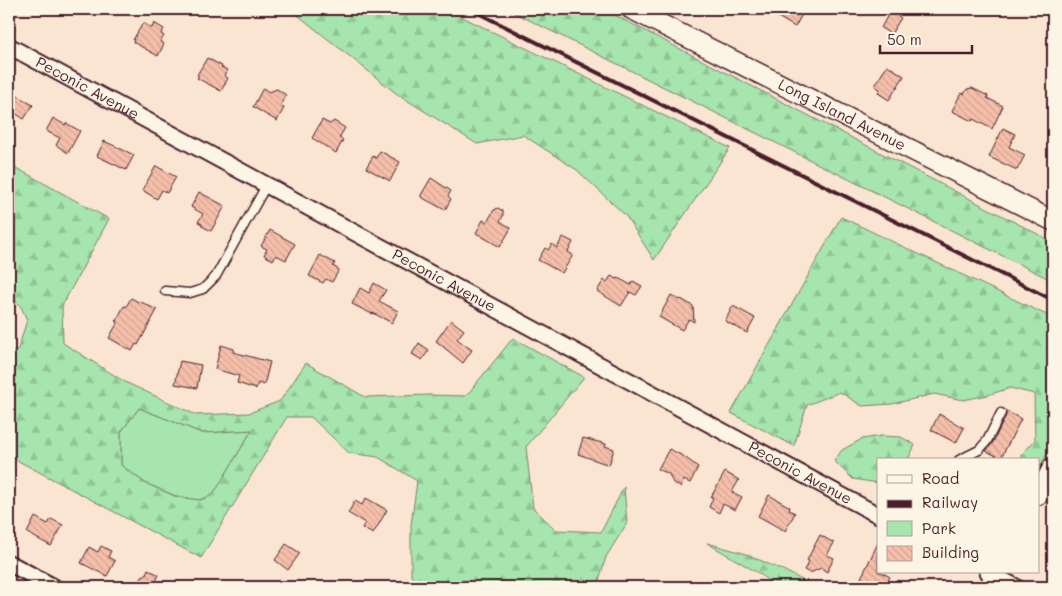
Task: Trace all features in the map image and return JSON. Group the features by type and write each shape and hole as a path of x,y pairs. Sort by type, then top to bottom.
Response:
{"street":[{"name":"Long Island Avenue","path":"631,9 1053,221"},
{"name":"Peconic Avenue","path":"9,46 877,513"},
{"path":"1040,491 1053,467"},
{"path":"9,563 54,587"},
{"path":"992,577 1016,587"}],"lane":[{"path":"165,291 190,294 203,289 216,276 267,184"},
{"path":"963,458 979,450 987,441 1001,413"}],"green space":[{"path":"290,9 446,9 730,148 654,260 626,216 577,170 523,135 477,144 397,94"},
{"path":"507,9 603,9 1053,242 1053,281"},
{"path":"9,164 109,219 62,306 63,343 125,382 196,415 249,413 280,401 306,363 365,397 466,396 513,338 584,377 526,447 533,508 556,530 601,532 624,487 627,523 606,557 597,587 421,587 411,576 411,525 417,481 378,457 349,453 311,417 287,417 201,558 9,456 9,355 18,349 27,320 21,307 9,293","holes":["139,408 202,433 252,430 211,496 200,500 177,497 145,483 121,465 121,432"]},
{"path":"841,217 1053,318 1053,442 1040,467 1040,458 1019,458 1035,440 1034,394 1010,388 963,400 934,394 892,404 862,406 840,392 807,405 794,446 731,413"},
{"path":"139,408 202,433 252,430 211,496 199,500 178,497 145,483 121,465 121,432"},
{"path":"881,436 901,437 915,445 909,458 877,458 877,483 853,479 834,461 842,450 862,439"},
{"path":"707,543 743,553 785,571 815,587 776,587 760,574"}],"building":[{"path":"764,9 805,9 795,27"},
{"path":"890,11 901,18 891,34 881,28"},
{"path":"143,23 152,28 154,23 164,29 161,34 164,36 160,42 164,44 158,56 133,42"},
{"path":"207,58 227,70 224,76 228,78 221,91 197,78"},
{"path":"887,65 904,76 889,100 878,93 880,89 875,86"},
{"path":"263,88 269,92 277,89 286,95 280,106 284,108 277,121 253,107"},
{"path":"972,88 1003,106 992,129 952,111 961,93 964,94 967,89"},
{"path":"9,91 33,105 24,119 9,109"},
{"path":"53,118 80,131 68,153 56,145 60,138 46,131"},
{"path":"322,120 330,124 334,121 345,128 339,138 343,140 336,153 312,138"},
{"path":"1003,128 1015,134 1009,147 1025,155 1017,170 989,157"},
{"path":"104,141 134,155 126,170 97,156"},
{"path":"380,151 400,162 390,181 366,168 373,156 376,158"},
{"path":"156,166 176,177 167,193 162,190 157,199 142,190"},
{"path":"431,178 451,191 448,196 451,199 445,210 421,197"},
{"path":"199,192 225,206 211,231 198,222 203,214 191,207"},
{"path":"498,208 503,211 500,221 511,228 500,247 476,233 483,220 487,222 494,210"},
{"path":"270,230 295,244 286,260 276,255 273,260 264,255 267,249 261,246"},
{"path":"563,237 573,242 568,252 573,255 562,273 538,260 545,248 548,250 552,244 557,248"},
{"path":"320,255 335,263 333,266 339,270 332,282 326,279 323,283 309,276"},
{"path":"611,276 631,285 633,281 642,286 636,295 630,292 621,306 597,291 604,280 607,282"},
{"path":"374,283 386,290 379,301 398,311 392,323 352,304 360,288 369,293"},
{"path":"671,295 693,306 694,322 689,319 682,330 659,317"},
{"path":"131,298 157,310 138,345 136,344 132,351 109,338 124,306 126,307"},
{"path":"733,306 755,318 747,333 725,321"},
{"path":"451,320 464,330 457,339 472,350 463,363 436,341"},
{"path":"419,343 429,350 422,360 412,354"},
{"path":"221,345 234,349 233,352 270,362 264,385 258,383 256,389 237,383 239,376 215,369"},
{"path":"180,361 201,365 197,388 175,384"},
{"path":"1006,411 1021,419 1001,458 986,451 992,444 1006,416"},
{"path":"939,414 964,428 956,443 931,430"},
{"path":"583,438 606,444 605,446 614,449 609,465 578,454"},
{"path":"669,449 698,467 690,483 684,480 681,487 673,483 669,474 658,469"},
{"path":"725,472 739,480 732,492 742,497 735,510 723,504 719,513 709,507 713,498 711,497"},
{"path":"769,495 790,507 789,510 795,513 785,531 758,516"},
{"path":"366,498 387,510 373,534 362,528 365,523 348,513 355,501 362,505"},
{"path":"35,517 48,524 51,519 63,525 51,546 27,533"},
{"path":"820,535 834,543 827,555 834,558 827,572 821,568 810,573 804,570"},
{"path":"286,544 300,553 288,570 275,560"},
{"path":"877,545 877,574 885,574 890,577 884,587 879,587 861,578"},
{"path":"101,546 111,551 108,557 115,561 107,576 81,563 89,547 98,552"},
{"path":"148,569 159,575 153,587 137,587 143,575 145,576"}],"railway":[{"path":"470,9 1053,300"}]}
